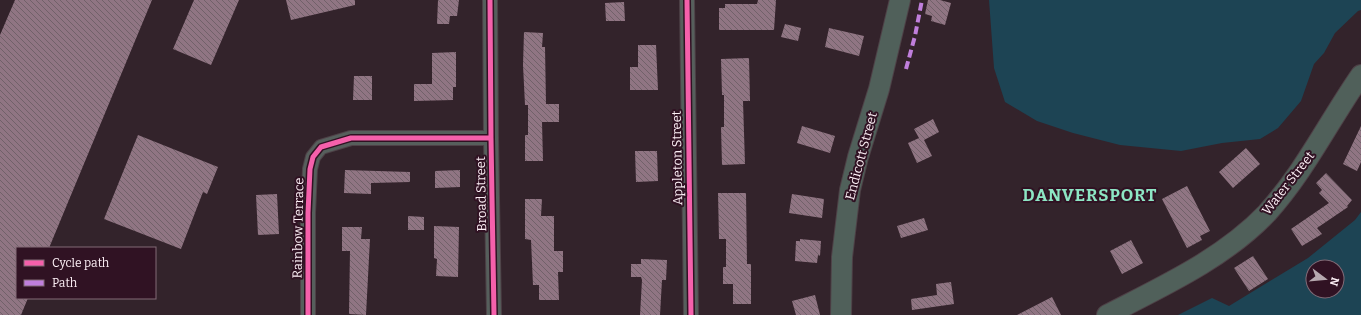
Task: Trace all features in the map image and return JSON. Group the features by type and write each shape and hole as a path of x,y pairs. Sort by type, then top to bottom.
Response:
{"main road":[{"name":"Endicott Street","path":"841,315 842,257 850,190 858,157 879,89 900,0"},
{"name":"Water Street","path":"1108,315 1205,263 1229,247 1266,213 1301,170 1361,75"}],"street":[{"name":"Broad Street","path":"490,0 494,315"},
{"name":"Appleton Street","path":"687,0 691,315"},
{"name":"Rainbow Terrace","path":"308,315 308,213 310,169 313,157 321,147 351,138 491,138"}],"water":[{"path":"989,0 1361,0 1361,10 1358,11 1335,33 1324,53 1314,64 1301,101 1278,128 1260,139 1222,143 1181,151 1120,145 1073,133 1037,121 1005,102 994,68"},
{"path":"1361,212 1361,315 1178,315 1212,298 1229,306 1305,260 1305,299 1345,299 1345,259 1306,259 1355,220"}],"building":[{"path":"15,0 152,0 49,247 16,247 16,299 28,299 21,315 0,315 0,35"},
{"path":"194,0 239,0 211,65 173,49"},
{"path":"286,0 355,0 355,5 291,20"},
{"path":"438,0 459,0 457,16 450,16 449,24 437,24"},
{"path":"758,0 776,0 774,30 719,30 719,8 725,8 725,4 757,4"},
{"path":"928,0 940,0 951,3 945,25 931,21 932,16 925,14"},
{"path":"624,2 625,21 606,21 605,3"},
{"path":"785,24 801,28 798,41 781,37"},
{"path":"829,28 864,36 859,56 825,47"},
{"path":"524,32 543,33 542,47 545,47 546,104 559,104 559,122 542,122 543,161 525,161 525,135 528,135 528,105 525,105 523,65"},
{"path":"638,45 656,45 658,90 630,90 630,67 638,67"},
{"path":"456,52 456,87 453,87 453,100 414,101 414,84 432,84 432,53"},
{"path":"749,58 750,101 743,101 745,164 722,165 721,127 724,127 724,95 722,95 721,59"},
{"path":"354,76 372,76 372,100 353,100"},
{"path":"933,119 939,132 924,140 932,156 917,163 908,143 919,138 914,129"},
{"path":"802,126 835,136 830,153 797,143"},
{"path":"1361,126 1361,162 1357,171 1343,164"},
{"path":"138,135 218,167 207,194 203,192 181,249 104,219"},
{"path":"1246,148 1260,164 1233,188 1219,172"},
{"path":"635,151 657,151 658,181 636,182"},
{"path":"345,170 410,172 410,182 371,183 371,194 344,193"},
{"path":"460,170 460,187 435,188 435,171"},
{"path":"1326,173 1352,200 1347,206 1348,207 1317,228 1322,234 1302,246 1291,229 1329,203 1319,193 1322,190 1316,183"},
{"path":"1187,186 1210,231 1200,236 1202,240 1187,248 1162,199"},
{"path":"718,193 746,193 747,264 751,264 751,304 733,304 733,284 723,284 723,267 726,267 726,239 719,239"},
{"path":"277,194 279,234 258,235 256,195"},
{"path":"792,194 824,199 822,218 789,213"},
{"path":"525,199 542,199 541,216 554,216 554,251 563,251 563,272 558,272 559,300 539,300 539,285 533,285 531,240 525,239"},
{"path":"408,216 424,217 424,230 408,230"},
{"path":"924,218 928,230 901,238 897,226"},
{"path":"434,226 459,227 458,277 436,276 437,259 434,258"},
{"path":"342,227 362,227 361,239 370,239 366,315 349,314 350,251 342,251"},
{"path":"800,239 821,241 820,256 818,255 817,263 795,261 796,241 800,241"},
{"path":"1131,240 1143,263 1122,274 1110,251"},
{"path":"1253,256 1268,279 1249,291 1234,268"},
{"path":"641,259 667,260 666,280 662,280 660,315 640,315 642,280 641,277 631,277 631,264 641,264"},
{"path":"951,282 954,304 912,310 911,299 937,295 936,284"},
{"path":"815,295 820,315 796,315 792,301"},
{"path":"1052,297 1061,315 1017,315"}],"marked path":[{"path":"906,69 915,36 922,0"}],"cycle path":[{"path":"490,0 494,315"},
{"path":"687,0 691,315"},
{"path":"308,315 308,213 310,169 313,157 321,147 351,138 491,138"}],"district":[{"name":"DANVERSPORT","path":"1090,195"}]}
